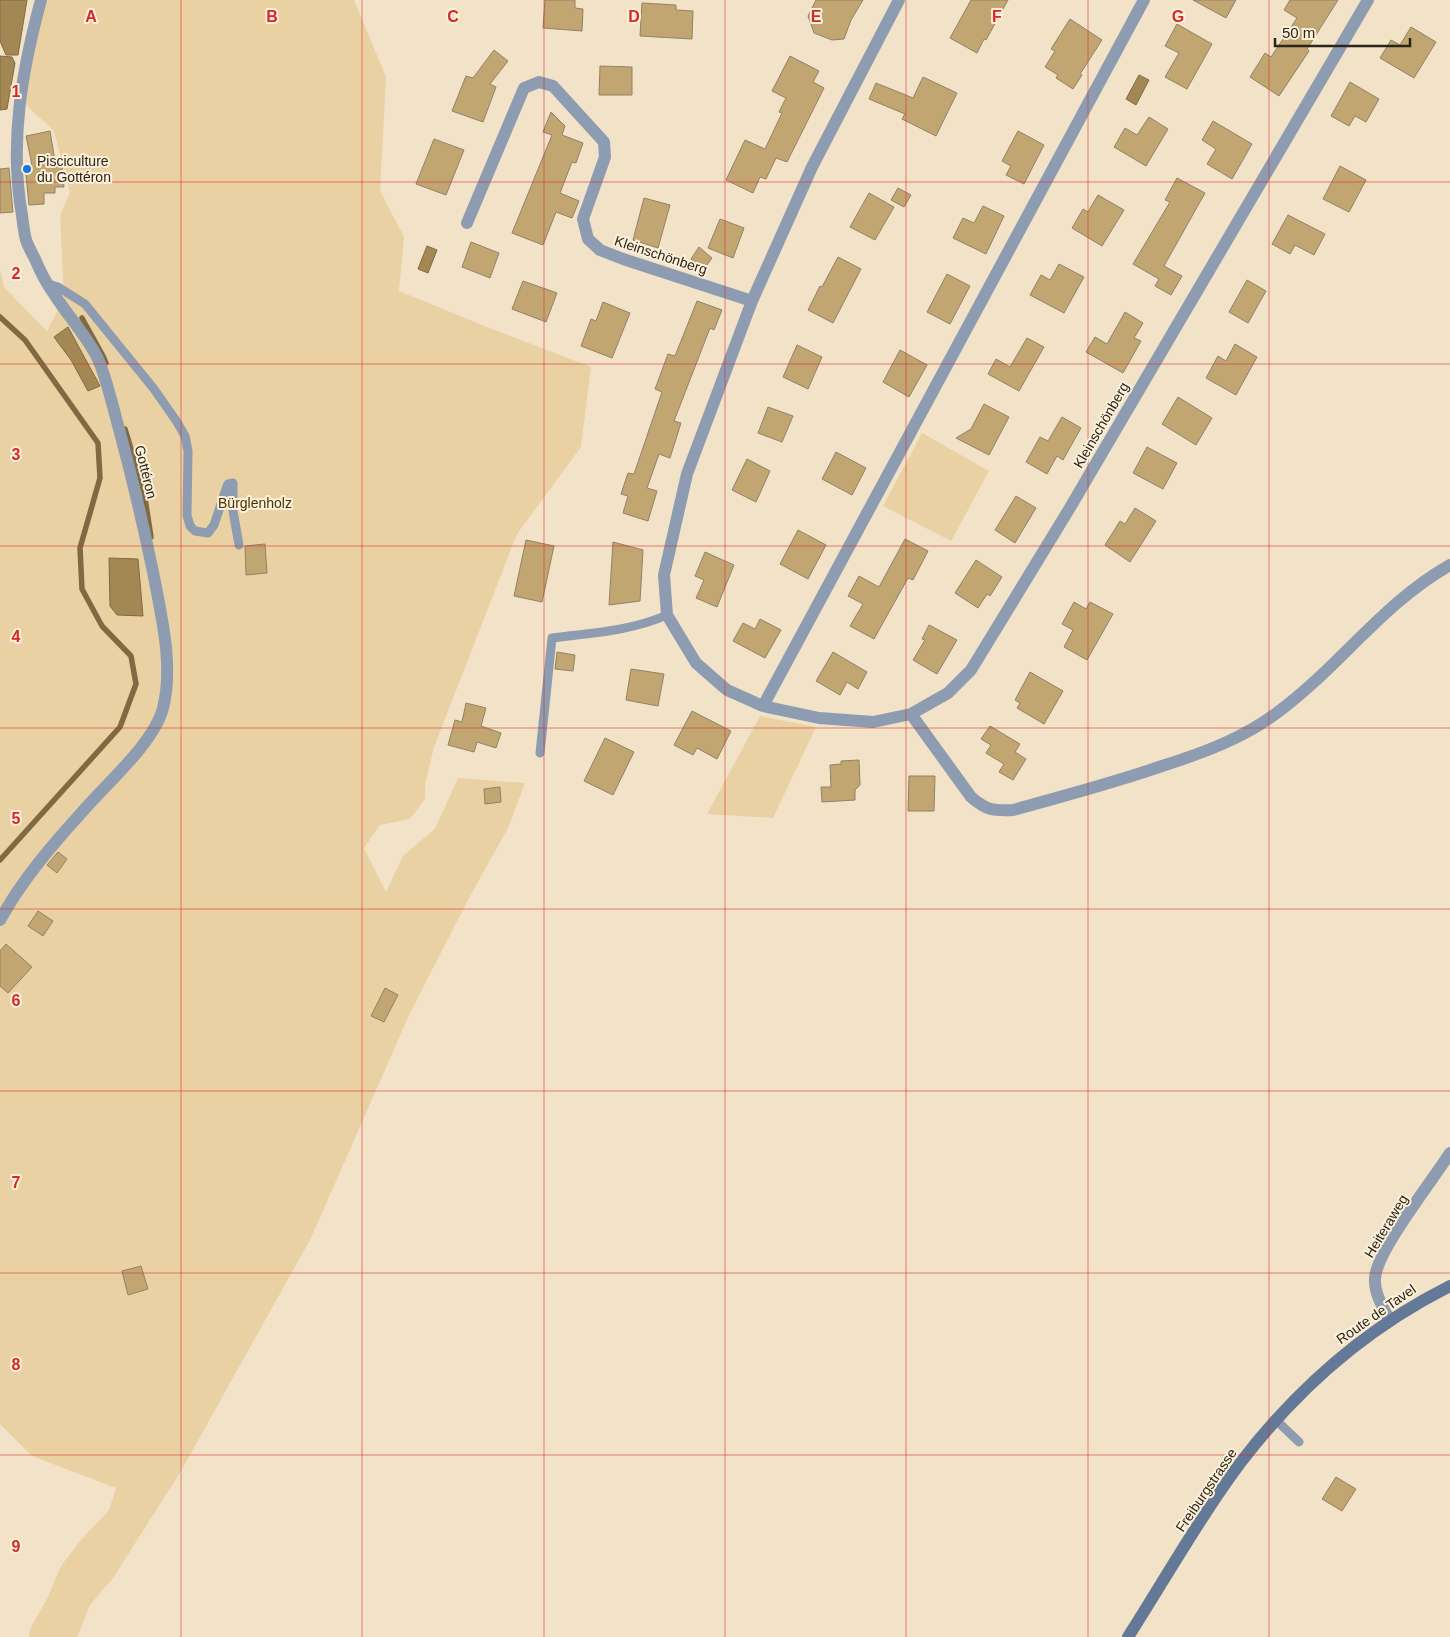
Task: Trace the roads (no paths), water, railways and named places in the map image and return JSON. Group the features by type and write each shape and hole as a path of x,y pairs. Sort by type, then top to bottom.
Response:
{"main road":[{"name":"Route de Tavel","path":"1323,1373 1364,1338 1427,1297 1450,1286"},
{"name":"Freiburgstrasse","path":"1128,1637 1241,1462 1276,1420 1323,1373"}],"street":[{"name":"Gottéron","path":"0,920 13,897 48,852 144,743 163,710 166,691 167,661 158,600 132,478 98,360 84,334 48,284 26,241 16,166 18,109 28,50 41,0"},
{"name":"Kleinschönberg","path":"899,0 812,167 752,300 687,474 664,575 667,615 696,663 727,690 763,706 819,718 874,722 911,714 948,693 971,670 1068,511 1368,0"},
{"path":"763,706 1144,0"},
{"name":"Kleinschönberg","path":"467,223 524,88 539,82 553,86 604,142 605,156 583,219 588,239 600,250 623,259 752,300"},
{"path":"911,714 970,797 994,811 1014,810 1134,776 1203,753 1244,734 1277,714 1306,690 1419,583 1450,564"},
{"name":"Heiteraweg","path":"1390,1321 1380,1303 1376,1287 1375,1277 1378,1266 1398,1230 1450,1153"}],"lane":[{"path":"48,284 58,287 85,304 154,390 177,422 185,436 188,451 187,515 190,526 195,531 208,533 214,525 228,484 233,483 233,511 239,545"},
{"path":"540,753 552,638 595,633 649,623 667,615"},
{"path":"1276,1420 1299,1442"}],"waterway":[{"path":"0,317 25,340 98,443 100,478 80,548 82,589 102,626 131,656 136,684 120,727 0,860"},
{"path":"82,318 106,363"},
{"path":"125,429 144,492 151,537"}],"place":[{"name":"Pisciculture du Gottéron","path":"27,169"}],"park label":[{"name":"Bürglenholz","path":"255,503"}]}
